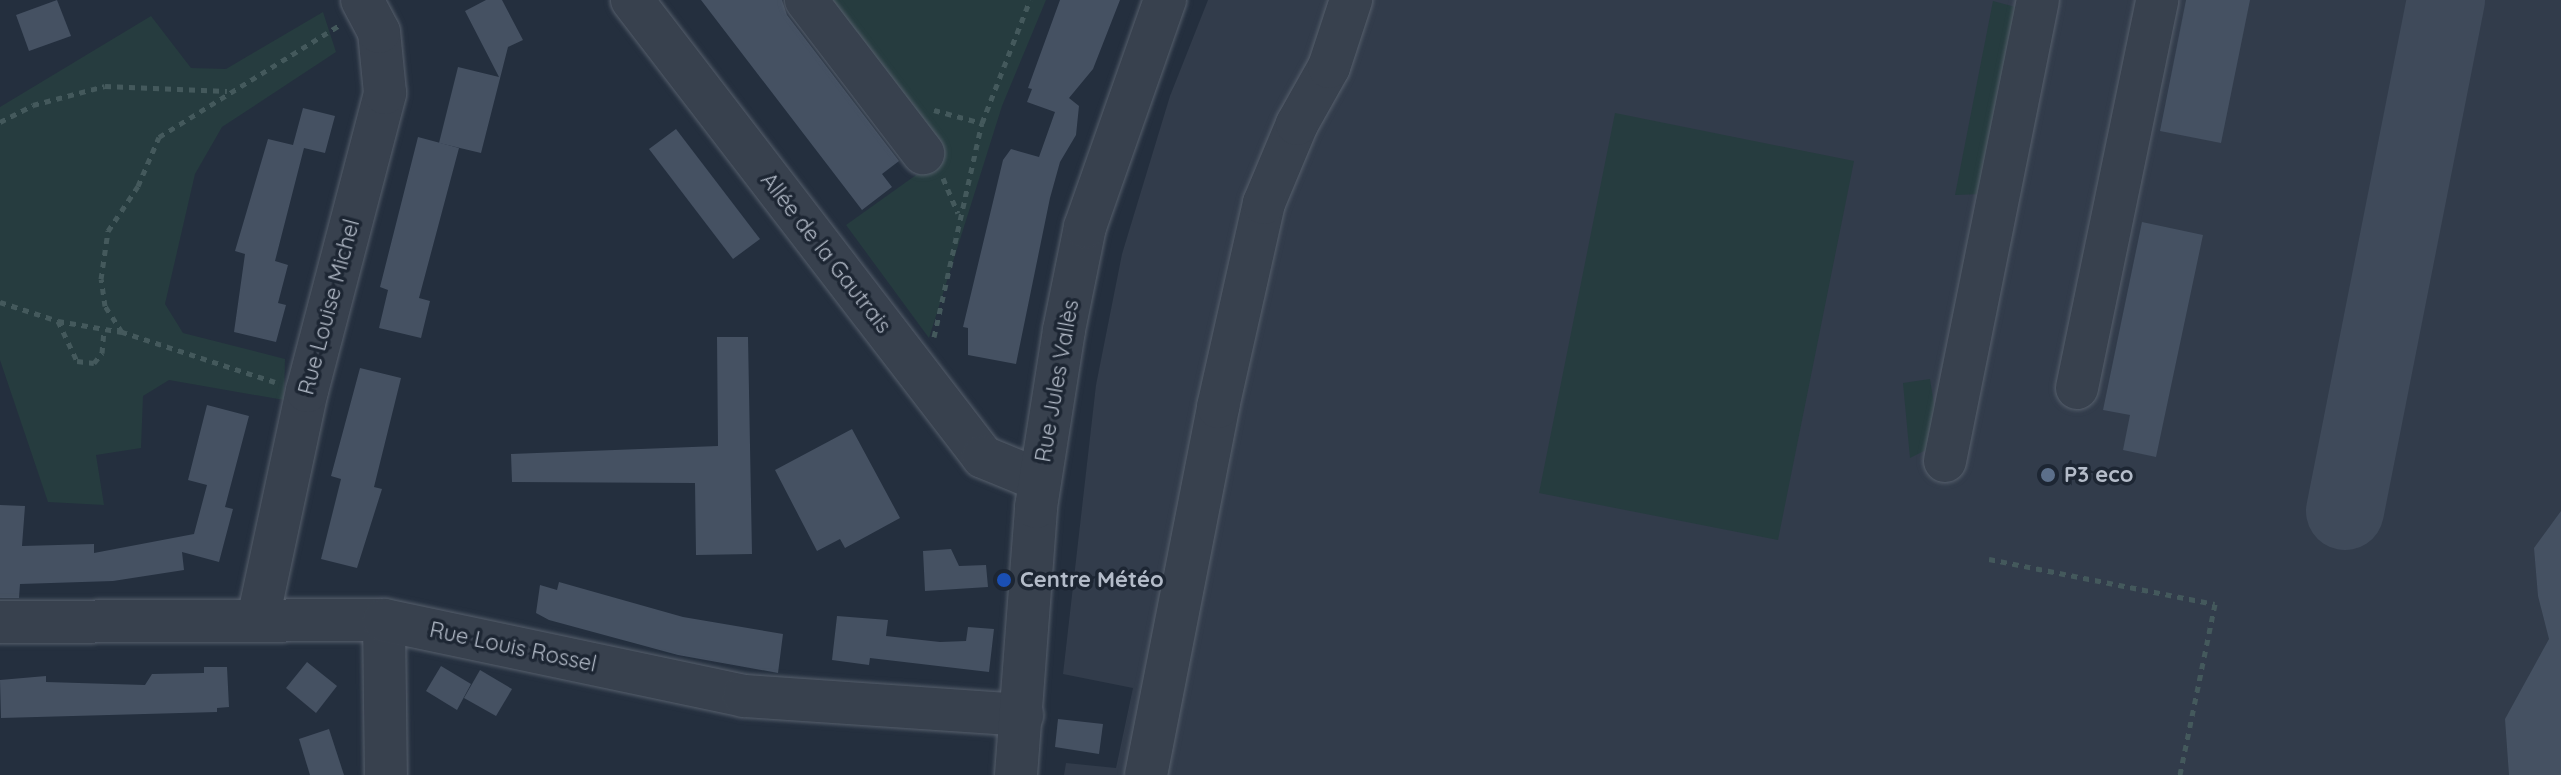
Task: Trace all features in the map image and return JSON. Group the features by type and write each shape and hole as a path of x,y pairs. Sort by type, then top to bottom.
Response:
{"street":[{"name":"Allée de la Gautrais","path":"632,0 983,457 1039,480"},
{"path":"806,0 923,153"},
{"name":"Rue Jules Vallès","path":"1016,775 1039,480 1085,227 1165,0"},
{"path":"1146,775 1218,407 1264,203 1297,124 1329,67 1351,0"},
{"path":"1945,461 2038,0"},
{"path":"2077,388 2157,0"},
{"name":"Rue Louise Michel","path":"258,619 307,391 385,93 382,46 365,4"},
{"path":"384,620 386,775"},
{"name":"Rue Louis Rossel","path":"0,622 384,620 744,696 1022,715"}],"path":[{"path":"932,352 982,123 1030,0"},
{"path":"122,332 105,306 101,279 108,231 138,186 159,137 365,4"},
{"path":"0,122 33,105 105,86 228,91"},
{"path":"925,98 933,110 982,123"},
{"path":"0,302 58,321 122,332 307,391"},
{"path":"58,321 77,361 94,363 102,353 104,331"},
{"path":"1989,559 2215,604 2180,775"}],"shaded area":[{"path":"1208,0 2561,0 2561,775 1064,775 1066,763 1116,768 1133,688 1063,674 1096,385 1122,254 1170,96"}],"green space":[{"path":"819,0 1046,0 1002,106 929,338 846,225 937,160"},
{"path":"1993,1 2019,8 1982,194 1955,195"},
{"path":"323,12 336,52 222,127 195,174 165,304 183,333 285,359 284,400 169,380 143,396 141,448 96,455 104,505 48,502 0,360 0,107 151,16 191,68 226,69"},
{"path":"1615,113 1854,161 1778,540 1539,493"},
{"path":"1930,379 1940,443 1910,458 1903,383"}],"building":[{"path":"57,0 71,36 29,51 16,15"},
{"path":"486,0 502,0 523,40 508,47 481,153 439,143 458,67 499,77 465,11"},
{"path":"701,0 782,0 787,15 899,161 882,174 892,187 862,210"},
{"path":"1060,0 1120,0 1093,69 1069,98 1079,106 1076,135 1060,162 1050,198 1016,364 968,355 968,328 963,327 1003,160 1011,149 1039,157 1055,112 1027,102 1032,89 1028,88"},
{"path":"2186,0 2250,0 2221,143 2160,131"},
{"path":"303,108 335,116 325,153 304,148 275,261 288,265 278,303 286,305 276,342 234,332 245,254 235,251 268,139 293,145"},
{"path":"676,129 760,239 733,259 649,149"},
{"path":"418,137 459,148 419,298 430,301 421,338 379,328 388,290 380,287"},
{"path":"2142,222 2203,235 2156,457 2123,450 2130,415 2103,410"},
{"path":"717,337 748,337 752,554 696,555 695,483 512,482 511,454 718,446"},
{"path":"360,368 401,378 374,487 382,489 357,568 321,559 341,479 331,476"},
{"path":"207,405 249,416 225,507 233,509 219,562 182,552 184,570 113,581 20,584 19,598 0,598 0,505 25,506 22,546 94,544 94,553 194,534 207,485 188,480"},
{"path":"852,429 900,518 845,548 840,539 817,551 775,470"},
{"path":"2561,511 2561,775 2509,775 2505,719 2549,639 2538,596 2534,548"},
{"path":"951,549 959,566 986,565 988,587 925,591 923,551"},
{"path":"559,582 683,617 783,634 778,673 678,655 549,620 536,613 540,585 557,590"},
{"path":"837,616 888,620 886,636 940,642 966,641 968,627 994,629 989,672 870,658 869,665 832,660"},
{"path":"307,662 337,686 316,713 286,688"},
{"path":"441,666 471,684 457,710 426,691"},
{"path":"204,667 227,667 229,707 217,708 217,712 1,718 0,680 46,676 46,682 145,685 152,674 204,673"},
{"path":"480,670 512,689 496,716 464,698"},
{"path":"1058,719 1103,724 1099,754 1055,747"},
{"path":"329,729 344,775 310,775 299,739"}],"taxiway":[{"path":"2345,511 2446,0"}],"place":[{"name":"P3 eco","path":"2048,475"},
{"name":"Centre Météo","path":"1004,580"}]}
